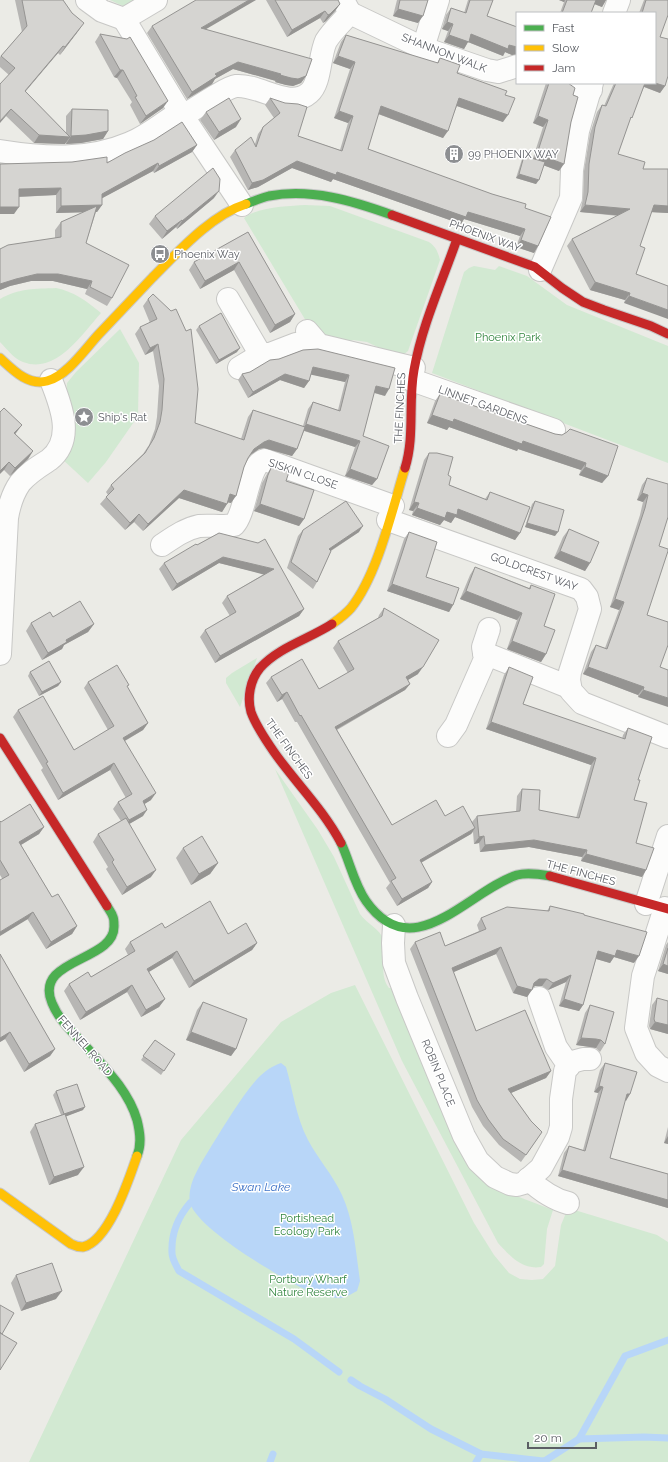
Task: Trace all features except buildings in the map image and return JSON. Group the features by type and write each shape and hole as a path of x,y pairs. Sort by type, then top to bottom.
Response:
{"street":[{"path":"86,0 102,11 124,19 181,114 242,205"},
{"path":"124,19 156,0"},
{"path":"423,48 438,0"},
{"path":"614,12 619,0"},
{"name":"SHANNON WALK","path":"0,151 57,158 90,155 131,143 181,114 235,86 250,88 290,100 301,98 310,93 314,86 326,42 338,26 346,7 423,48 498,72 516,66"},
{"path":"540,270 571,198 572,170 585,85"},
{"name":"PHOENIX WAY","path":"50,380 56,377 73,362 153,276 184,246 222,215 242,205 264,197 285,195 306,194 328,196 371,208 482,247 540,270 565,291 595,308 668,334"},
{"name":"THE FINCHES","path":"457,239 421,342 413,374 409,451 391,513 366,582 359,598 351,609 339,620 284,650 259,668 253,680 249,699 255,723 292,776 333,829 343,847 361,894 367,903 381,916 394,925 410,928 422,927 438,922 493,886 514,875 523,873 551,876 660,907"},
{"path":"228,299 259,352 262,354"},
{"name":"LINNET GARDENS","path":"238,368 262,354 270,354 312,337 319,345 413,374 554,430"},
{"path":"0,358 18,374 32,381 40,382 50,380 59,400 64,426 60,445 49,459 30,473 20,483 14,494 7,518 3,540 0,654"},
{"name":"SISKIN CLOSE","path":"162,545 184,531 199,526 234,525 237,522 243,506 255,468 260,462 265,460 391,513"},
{"name":"GOLDCREST WAY","path":"391,513 581,589 587,596 590,609 570,672 568,680 569,687"},
{"path":"448,736 456,725 485,659 483,647 490,629"},
{"path":"484,653 569,687 574,696 582,703 668,737"},
{"name":"FENNEL ROAD","path":"0,738 114,918 115,929 110,941 58,972 51,982 49,990 54,1007 59,1017 109,1074 129,1101 140,1130 141,1141 140,1149 112,1218 102,1234 89,1245 79,1247 71,1244 0,1193"},
{"path":"668,836 660,907 643,976 636,1028 646,1053 658,1066 668,1071"},
{"name":"ROBIN PLACE","path":"394,925 394,963 464,1136 478,1161 495,1177 510,1184 517,1185 524,1182 541,1168 558,1137 561,1127 565,1071 569,1066"},
{"path":"539,998 556,1046 569,1066 577,1060 590,1059"},
{"path":"528,1179 552,1197 568,1203"}],"green space":[{"path":"110,0 137,0 125,7"},
{"path":"305,205 330,206 429,242 435,248 440,260 408,351 403,355 386,351 367,342 353,340 345,343 312,331 244,218 257,211 265,209"},
{"name":"Phoenix Park","path":"474,266 495,270 499,266 527,276 567,305 668,346 668,463 432,373 464,272"},
{"path":"56,288 62,289 80,298 101,313 77,341 57,358 46,363 35,364 20,361 0,342 0,299 7,295 21,291"},
{"path":"120,329 139,363 138,416 106,462 88,483 61,458 67,383 76,372"},
{"path":"257,658 240,707 226,683 226,678"},
{"path":"275,769 318,830 334,857 360,914 382,936 384,945 383,971 386,983 389,988 392,988 493,1187 553,1210 547,1229 544,1264 541,1267 522,1264 512,1257 498,1243 402,1061"},
{"name":"Portbury Wharf Nature Reserve","path":"355,985 474,1223 494,1255 509,1273 520,1279 543,1279 555,1266 561,1225 568,1208 657,1235 668,1242 668,1462 29,1462 181,1140 281,1022 331,993"}],"water":[{"name":"Swan Lake","path":"281,1063 286,1067 298,1113 308,1140 342,1195 349,1215 354,1237 360,1281 357,1291 342,1298 328,1297 304,1289 256,1262 222,1238 207,1225 196,1214 190,1203 190,1191 195,1175 202,1161 234,1110 263,1073"}],"waterway":[{"path":"190,1203 182,1214 174,1232 172,1255 179,1271 294,1339 339,1372"},
{"path":"543,1462 579,1439 625,1356 668,1340"},
{"path":"351,1380 385,1399 431,1429 481,1454 543,1461"},
{"path":"579,1439 644,1437 668,1438"},
{"path":"270,1462 273,1454"},
{"path":"476,1462 481,1454"}],"traffic: fast":[{"path":"246,204 269,196 285,194 316,195 332,197 392,215"},
{"path":"341,843 358,887 366,901 384,920 403,927 422,926 441,919 498,883 517,875 529,873 550,876"},
{"path":"107,906 114,920 111,938 102,947 64,968 54,977 49,988 54,1008 68,1028 114,1078 133,1109 137,1120 140,1138 139,1152 137,1156"}],"traffic: slow":[{"path":"0,358 21,376 33,381 47,381 62,374 185,245 220,216 246,204"},
{"path":"332,624 351,608 361,594 369,578 377,560 405,468"},
{"path":"0,1193 71,1244 83,1247 92,1242 109,1222 117,1208 137,1156"}],"traffic: jam":[{"path":"392,215 535,267 583,302 651,326 668,334"},
{"path":"405,468 410,444 411,395 414,370 427,320 457,239"},
{"path":"332,624 276,654 260,668 250,689 249,701 253,717 264,737 282,763 326,819 341,843"},
{"path":"0,738 107,906"},
{"path":"550,876 668,909"}],"place":[{"name":"99 PHOENIX WAY","path":"454,154"},
{"name":"Phoenix Way","path":"160,254"},
{"name":"Ship's Rat","path":"84,417"}],"park label":[{"name":"Portishead Ecology Park","path":"307,1224"}]}
